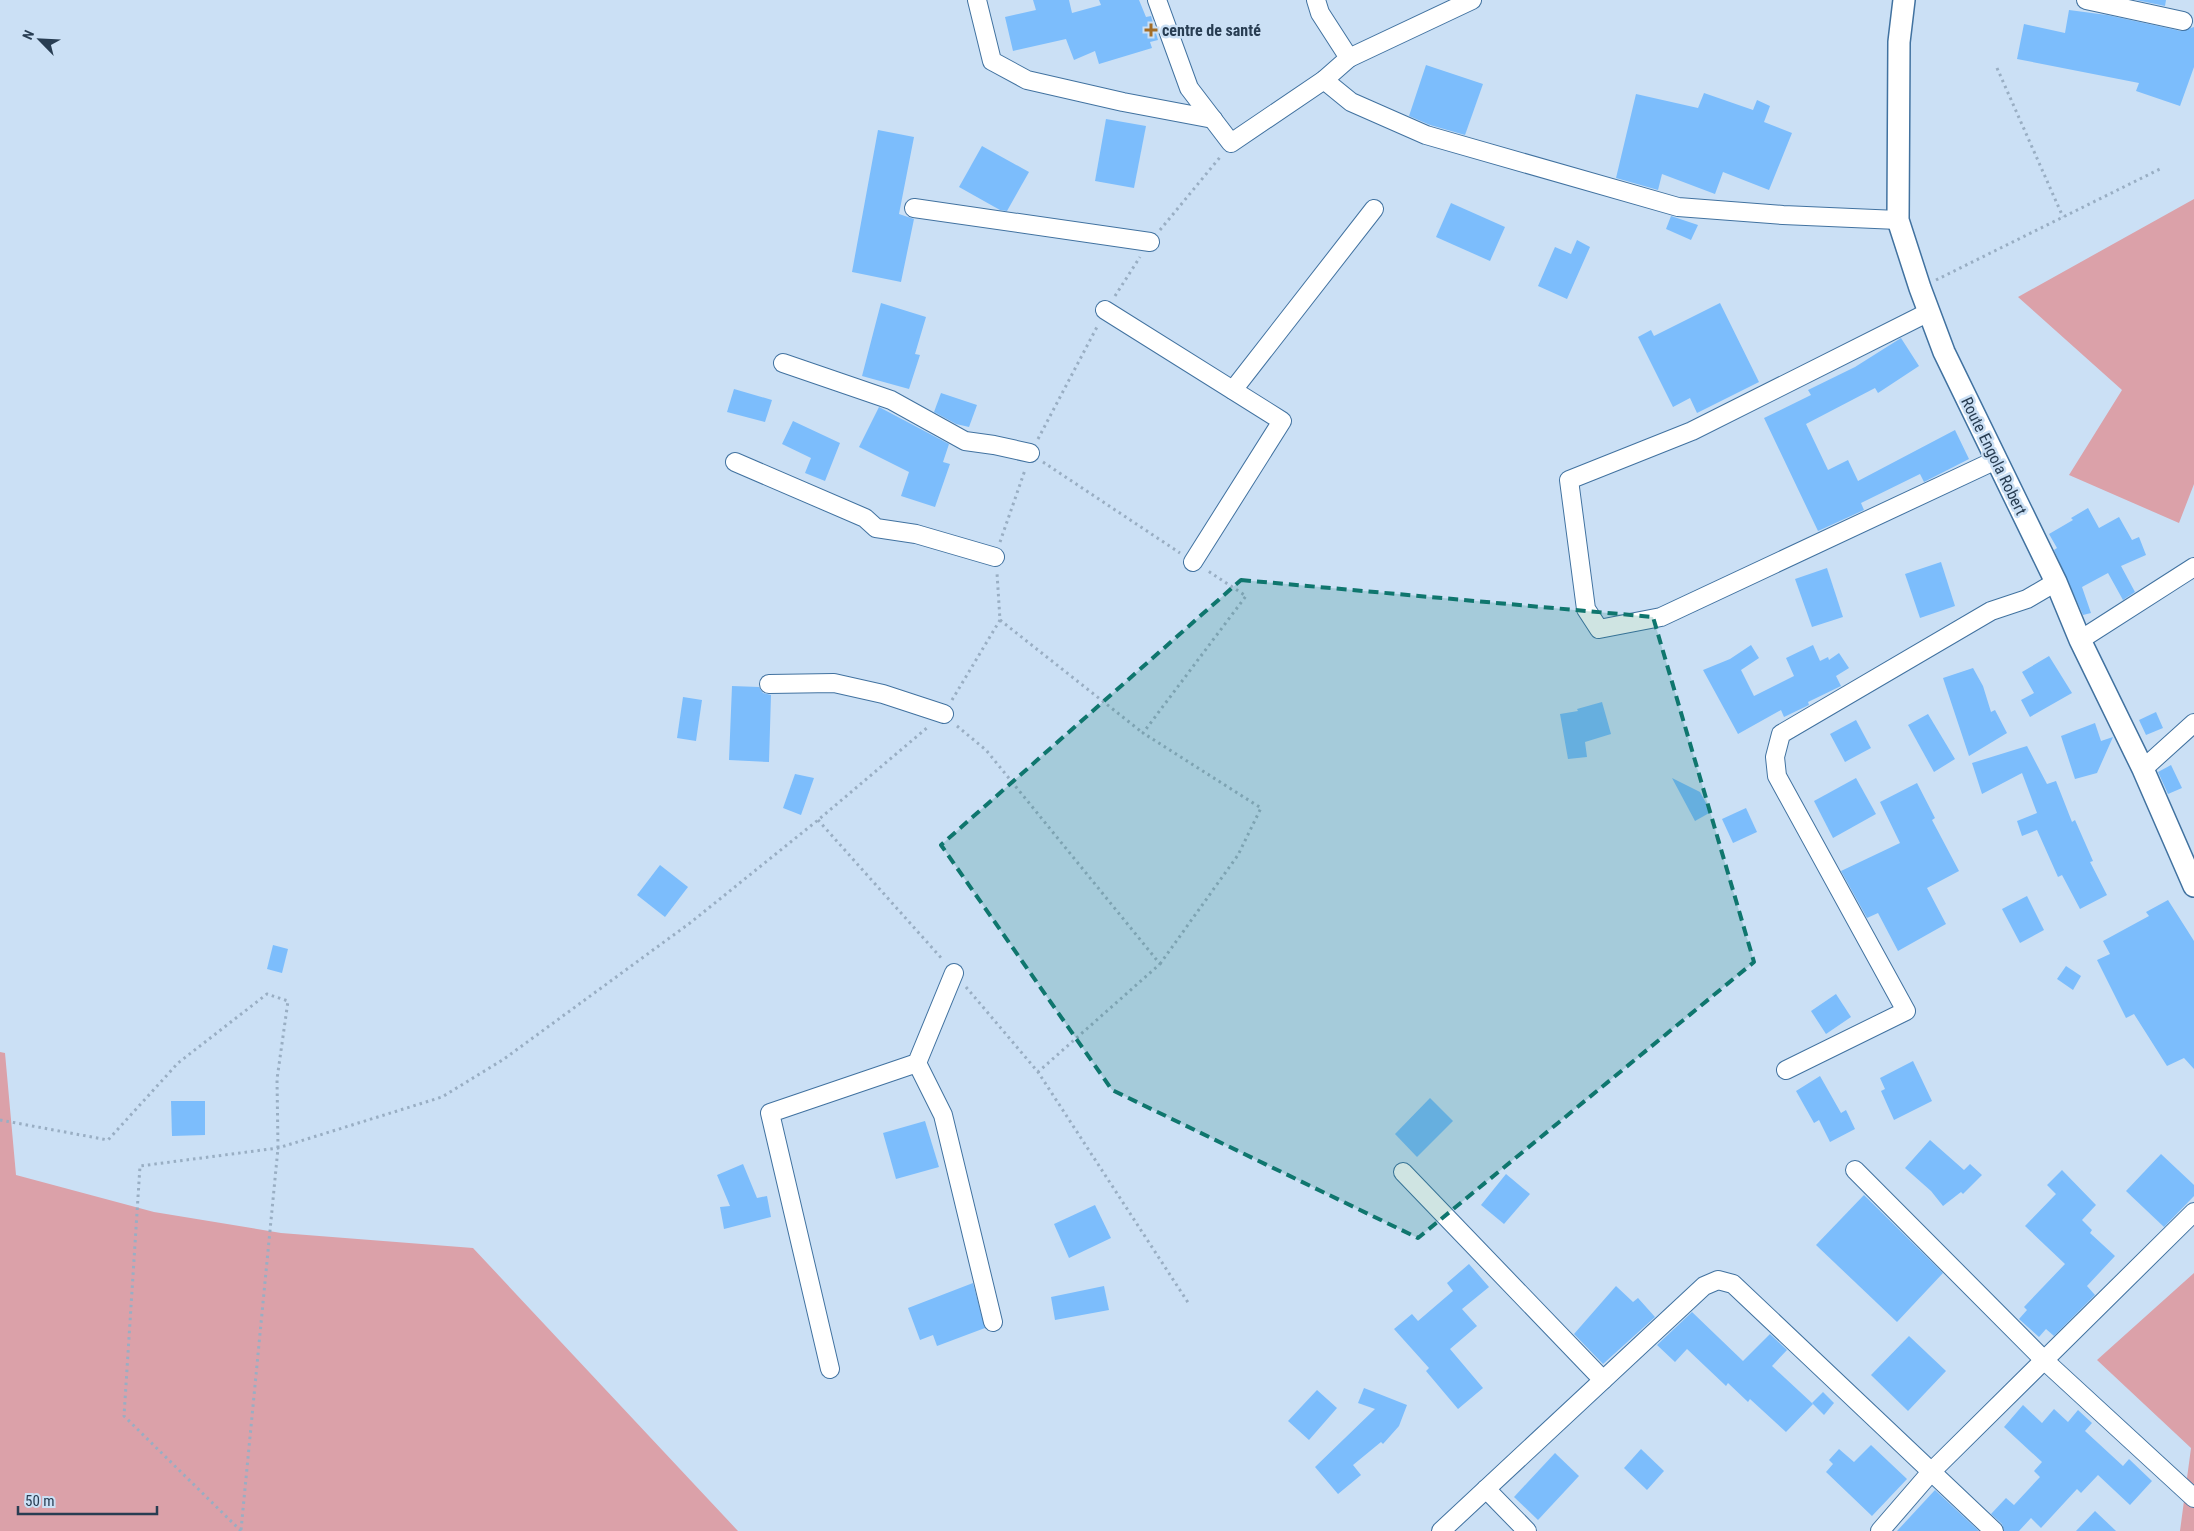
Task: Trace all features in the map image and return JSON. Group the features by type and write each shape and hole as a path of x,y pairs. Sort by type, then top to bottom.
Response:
{"street":[{"path":"976,0 992,61 1027,80 1123,102 1213,119"},
{"path":"1157,0 1189,88 1231,143 1324,80 1349,58 1472,0"},
{"path":"1316,0 1320,13 1349,58"},
{"name":"Route Engola Robert","path":"1904,0 1900,42 1898,220 1920,288 1944,352 2056,582 2080,640 2143,769 2193,880"},
{"path":"2086,0 2183,21"},
{"path":"1324,80 1351,102 1426,135 1678,207 1783,215 1898,220"},
{"path":"914,208 1150,242"},
{"path":"1233,390 1374,209"},
{"path":"1105,310 1282,422 1193,562"},
{"path":"1929,312 1692,431 1569,480 1586,609 1600,628 1660,617 1996,460"},
{"path":"783,362 891,400 964,441 994,444 1030,453"},
{"path":"735,462 865,518 876,528 916,534 995,557"},
{"path":"2080,640 2194,567"},
{"path":"1786,1070 1906,1011 1777,776 1775,757 1780,734 1991,611 2027,599 2056,582"},
{"path":"769,684 834,683 883,694 944,714"},
{"path":"2143,769 2194,723"},
{"path":"954,973 917,1064 943,1115 993,1322"},
{"path":"830,1369 770,1113 917,1064"},
{"path":"1854,1170 2045,1361 2194,1498"},
{"path":"1403,1172 1603,1380"},
{"path":"1880,1531 1931,1472 2194,1212"},
{"path":"1441,1531 1704,1286 1718,1280 1733,1284 1994,1531"},
{"path":"1486,1489 1527,1531"}],"path":[{"path":"1998,68 2063,217"},
{"path":"0,1120 108,1140 178,1063 267,994 288,1001 277,1079 278,1148 241,1531 124,1416 140,1166 278,1148 442,1097 504,1059 690,923 818,820 944,714 1000,620 995,557 1030,453 1105,310 1150,242 1231,143"},
{"path":"1920,288 2162,168"},
{"path":"1030,453 1246,596 1143,733"},
{"path":"1000,620 1143,733 1261,808 1238,856 1160,964 1038,1072"},
{"path":"944,714 986,750 1160,964"},
{"path":"818,820 954,973 1038,1072 1189,1304"}],"highlighted area":[{"path":"1241,580 1653,617 1754,962 1418,1238 1112,1090 941,845"}],"shaded area":[{"path":"2194,199 2194,484 2179,523 2069,475 2122,390 2018,297"},
{"path":"0,1052 5,1053 16,1175 154,1212 281,1233 473,1248 738,1531 0,1531"},
{"path":"2194,1273 2194,1531 2180,1531 2191,1448 2097,1360"}],"building":[{"path":"1033,0 1069,0 1072,13 1101,5 1099,0 1139,0 1146,17 1151,16 1158,40 1150,42 1152,48 1099,64 1095,51 1074,60 1066,39 1013,51 1005,17 1036,10"},
{"path":"2136,0 2166,0 2165,6"},
{"path":"2069,10 2107,15 2181,31 2194,27 2194,67 2180,106 2136,91 2139,83 2017,59 2024,24 2065,33"},
{"path":"1426,65 1483,84 1465,135 1430,125 1409,116"},
{"path":"1704,93 1753,110 1757,100 1770,106 1764,122 1792,133 1769,190 1723,172 1715,194 1662,174 1658,190 1616,178 1636,94 1698,108"},
{"path":"1106,119 1146,126 1134,188 1095,181"},
{"path":"878,130 914,137 899,214 914,219 901,282 852,272"},
{"path":"982,146 1029,172 1007,211 1000,210 959,187"},
{"path":"1451,203 1505,227 1490,261 1436,237"},
{"path":"1671,216 1698,225 1691,240 1666,229"},
{"path":"1577,240 1590,247 1567,299 1538,286 1555,247 1571,254"},
{"path":"881,303 926,317 915,354 920,355 909,389 862,376"},
{"path":"1720,303 1759,382 1697,413 1690,398 1673,407 1638,337 1651,330 1654,336"},
{"path":"1901,338 1919,366 1878,393 1875,388 1806,424 1828,470 1848,460 1858,481 1955,430 1969,459 1924,482 1920,474 1861,503 1864,510 1818,531 1764,418 1811,395 1808,390 1855,367"},
{"path":"734,389 772,400 765,422 727,412"},
{"path":"941,393 977,405 969,427 956,424 934,412"},
{"path":"879,407 949,444 943,462 950,464 935,507 901,496 909,472 859,447"},
{"path":"793,421 840,443 825,481 805,473 811,458 782,444"},
{"path":"2088,508 2099,528 2119,517 2132,540 2139,537 2146,555 2121,566 2135,592 2123,600 2108,573 2082,587 2091,613 2083,615 2054,550 2057,548 2049,534 2073,520 2071,518"},
{"path":"1941,562 1955,606 1920,618 1905,574"},
{"path":"1827,568 1843,617 1812,627 1795,579"},
{"path":"1751,645 1759,658 1741,670 1754,696 1794,676 1786,658 1813,645 1820,661 1828,657 1829,660 1839,653 1849,668 1836,676 1841,686 1808,702 1809,705 1784,717 1781,710 1738,734 1703,670 1730,659"},
{"path":"2049,656 2072,693 2030,717 2021,700 2034,693 2022,672"},
{"path":"1973,668 1983,686 1991,712 1995,710 2007,733 1969,756 1943,678"},
{"path":"732,686 759,687 763,693 771,695 769,762 729,760"},
{"path":"683,697 702,700 696,741 677,738"},
{"path":"1602,702 1611,734 1585,742 1587,757 1568,759 1560,714 1578,711 1577,709"},
{"path":"2156,712 2163,728 2146,735 2139,720"},
{"path":"1928,714 1955,759 1934,772 1908,725"},
{"path":"1856,720 1871,748 1845,762 1830,734"},
{"path":"2095,723 2101,741 2113,737 2097,773 2075,779 2061,736"},
{"path":"2027,746 2047,784 2056,781 2072,822 2075,820 2093,861 2090,862 2107,895 2080,909 2062,875 2058,877 2037,830 2022,836 2017,821 2037,813 2022,773 1982,794 1972,763"},
{"path":"2171,765 2182,788 2168,794 2158,772"},
{"path":"795,774 814,778 801,815 783,808"},
{"path":"1672,778 1700,792 1711,812 1695,821"},
{"path":"1856,778 1876,814 1833,838 1814,801"},
{"path":"1917,783 1935,818 1932,820 1959,871 1927,888 1946,924 1898,951 1878,913 1867,918 1841,871 1900,843 1880,802"},
{"path":"1746,808 1757,832 1733,843 1722,819"},
{"path":"660,865 688,887 665,917 637,895"},
{"path":"2027,896 2044,930 2020,943 2002,909"},
{"path":"2168,900 2194,941 2194,1069 2184,1058 2167,1066 2134,1014 2126,1018 2097,960 2110,954 2103,941 2149,916 2146,912"},
{"path":"273,945 288,949 282,973 267,969"},
{"path":"2066,966 2081,976 2073,990 2057,979"},
{"path":"1836,994 1851,1017 1826,1034 1811,1011"},
{"path":"1913,1061 1932,1101 1894,1120 1881,1091 1885,1089 1880,1078"},
{"path":"1820,1076 1841,1113 1846,1110 1855,1129 1830,1142 1819,1120 1814,1123 1796,1091"},
{"path":"1430,1098 1453,1121 1417,1157 1395,1134"},
{"path":"171,1101 205,1101 205,1135 172,1136"},
{"path":"925,1121 939,1167 896,1179 883,1133"},
{"path":"1930,1140 1964,1170 1970,1164 1982,1175 1963,1194 1961,1192 1943,1206 1931,1191 1905,1168"},
{"path":"2161,1154 2194,1185 2194,1196 2164,1227 2126,1191"},
{"path":"743,1164 757,1198 767,1196 771,1217 724,1229 720,1207 730,1206 717,1175"},
{"path":"2062,1170 2096,1205 2082,1220 2092,1230 2090,1233 2115,1256 2087,1286 2095,1295 2054,1336 2046,1329 2039,1337 2019,1319 2027,1310 2024,1307 2065,1264 2025,1226 2056,1194 2047,1185"},
{"path":"1506,1174 1530,1194 1504,1224 1481,1205"},
{"path":"1864,1195 1943,1273 1897,1322 1816,1245"},
{"path":"1095,1205 1111,1238 1069,1258 1054,1224"},
{"path":"1469,1264 1489,1287 1462,1309 1477,1326 1450,1349 1483,1388 1458,1409 1426,1371 1429,1368 1394,1329 1412,1314 1418,1321 1453,1291 1447,1283"},
{"path":"973,1283 985,1328 937,1346 933,1335 920,1340 908,1308"},
{"path":"1104,1286 1109,1310 1055,1320 1051,1297"},
{"path":"1616,1286 1633,1302 1638,1298 1655,1317 1603,1364 1574,1334"},
{"path":"1692,1312 1743,1361 1770,1334 1787,1350 1772,1366 1813,1404 1786,1432 1750,1399 1748,1402 1728,1383 1726,1386 1687,1349 1675,1362 1657,1345"},
{"path":"1909,1336 1946,1371 1908,1411 1871,1375"},
{"path":"1364,1388 1407,1405 1399,1426 1383,1444 1381,1442 1353,1465 1361,1475 1338,1494 1315,1467 1375,1409 1358,1403"},
{"path":"1317,1390 1337,1408 1309,1440 1288,1421"},
{"path":"1823,1392 1834,1403 1824,1415 1812,1403"},
{"path":"2023,1405 2042,1423 2054,1409 2068,1422 2078,1410 2092,1423 2085,1431 2123,1466 2129,1459 2152,1481 2130,1505 2098,1475 2081,1493 2077,1489 2041,1528 2031,1518 2019,1531 2004,1531 2002,1524 1991,1514 2006,1498 2014,1505 2040,1477 2034,1471 2042,1462 2004,1427"},
{"path":"1871,1445 1907,1479 1872,1516 1826,1472 1833,1464 1829,1460 1839,1449 1854,1462"},
{"path":"1641,1449 1664,1471 1647,1490 1624,1468"},
{"path":"1555,1453 1579,1476 1538,1520 1514,1497"},
{"path":"1935,1490 1979,1531 1897,1531"},
{"path":"2095,1511 2116,1531 2076,1531"}],"place":[{"name":"centre de santé","path":"1151,30"}]}
